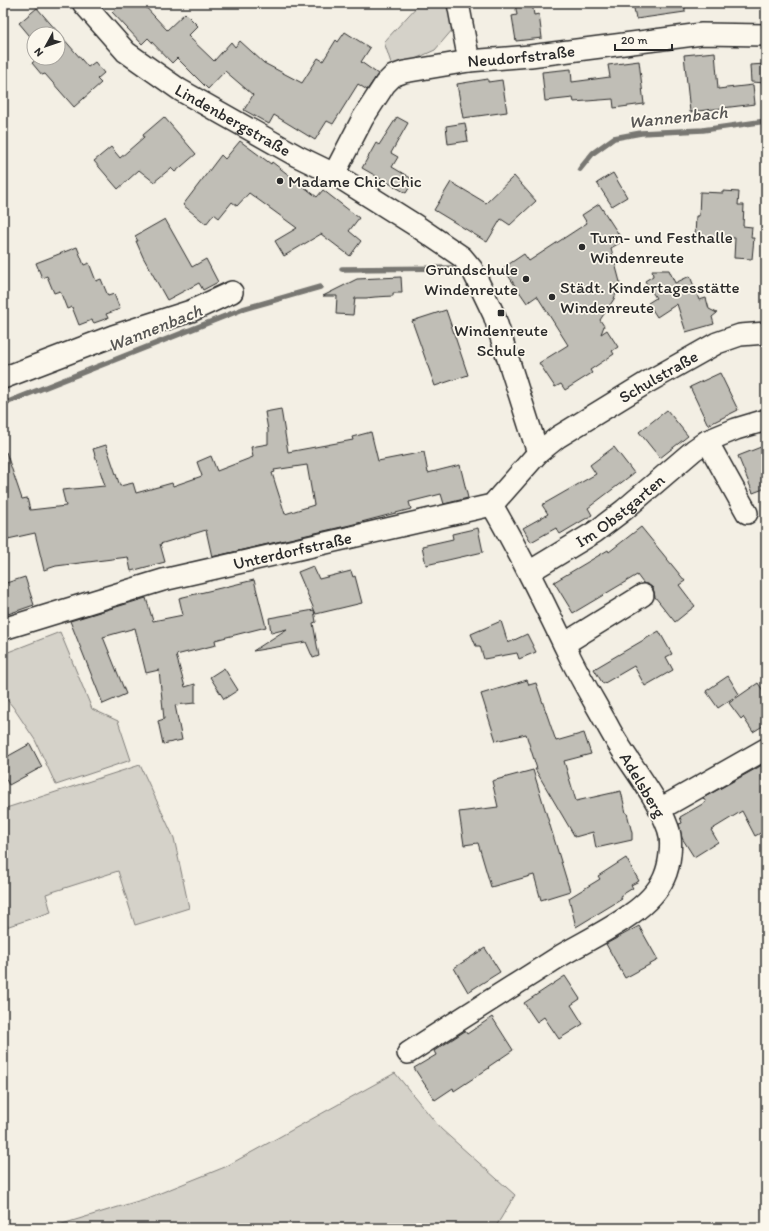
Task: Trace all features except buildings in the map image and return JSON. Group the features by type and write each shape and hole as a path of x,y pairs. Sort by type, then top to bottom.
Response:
{"street":[{"name":"Lindenbergstraße","path":"83,3 126,52 180,90 291,152 334,174 415,225 462,257 472,269 494,315 538,453"},
{"path":"458,3 469,61"},
{"name":"Neudorfstraße","path":"334,174 363,118 385,84 393,76 404,72 469,61 530,56 702,34 766,35"},
{"path":"3,378 106,338 191,311 232,292"},
{"name":"Schulstraße","path":"538,453 558,437 646,383 717,343 740,335 766,333"},
{"name":"Im Obstgarten","path":"529,572 595,532 624,510 694,450 707,441 736,429 766,420"},
{"path":"707,441 747,513"},
{"path":"492,505 538,453"},
{"name":"Adelsberg","path":"408,1053 567,952 620,921 650,897 664,879 670,857 669,830 660,809 614,738 564,644 529,572 492,505"},
{"name":"Unterdorfstraße","path":"3,629 163,580 492,505"},
{"path":"564,644 643,595"},
{"path":"660,809 766,749"}],"shaded area":[{"path":"420,3 451,3 453,29 435,50 393,69 384,42"},
{"path":"60,632 92,709 118,721 131,760 56,785 35,740 3,695 3,654"},
{"path":"140,765 174,838 189,908 135,925 118,871 46,894 51,912 3,928 3,809"},
{"path":"395,1073 441,1129 515,1195 495,1228 49,1228 148,1198 225,1167"}],"waterway":[{"name":"Wannenbach","path":"580,169 593,153 614,138 641,133 703,130 766,121"},
{"name":"Wannenbach","path":"342,269 458,268"},
{"name":"Wannenbach","path":"3,404 243,309 320,287"}],"place":[{"name":"Madame Chic Chic","path":"280,181"},
{"name":"Turn- und Festhalle Windenreute","path":"582,247"},
{"name":"Grundschule Windenreute","path":"526,279"},
{"name":"Städt. Kindertagesstätte Windenreute","path":"552,297"},
{"name":"Windenreute Schule","path":"501,313"}]}
